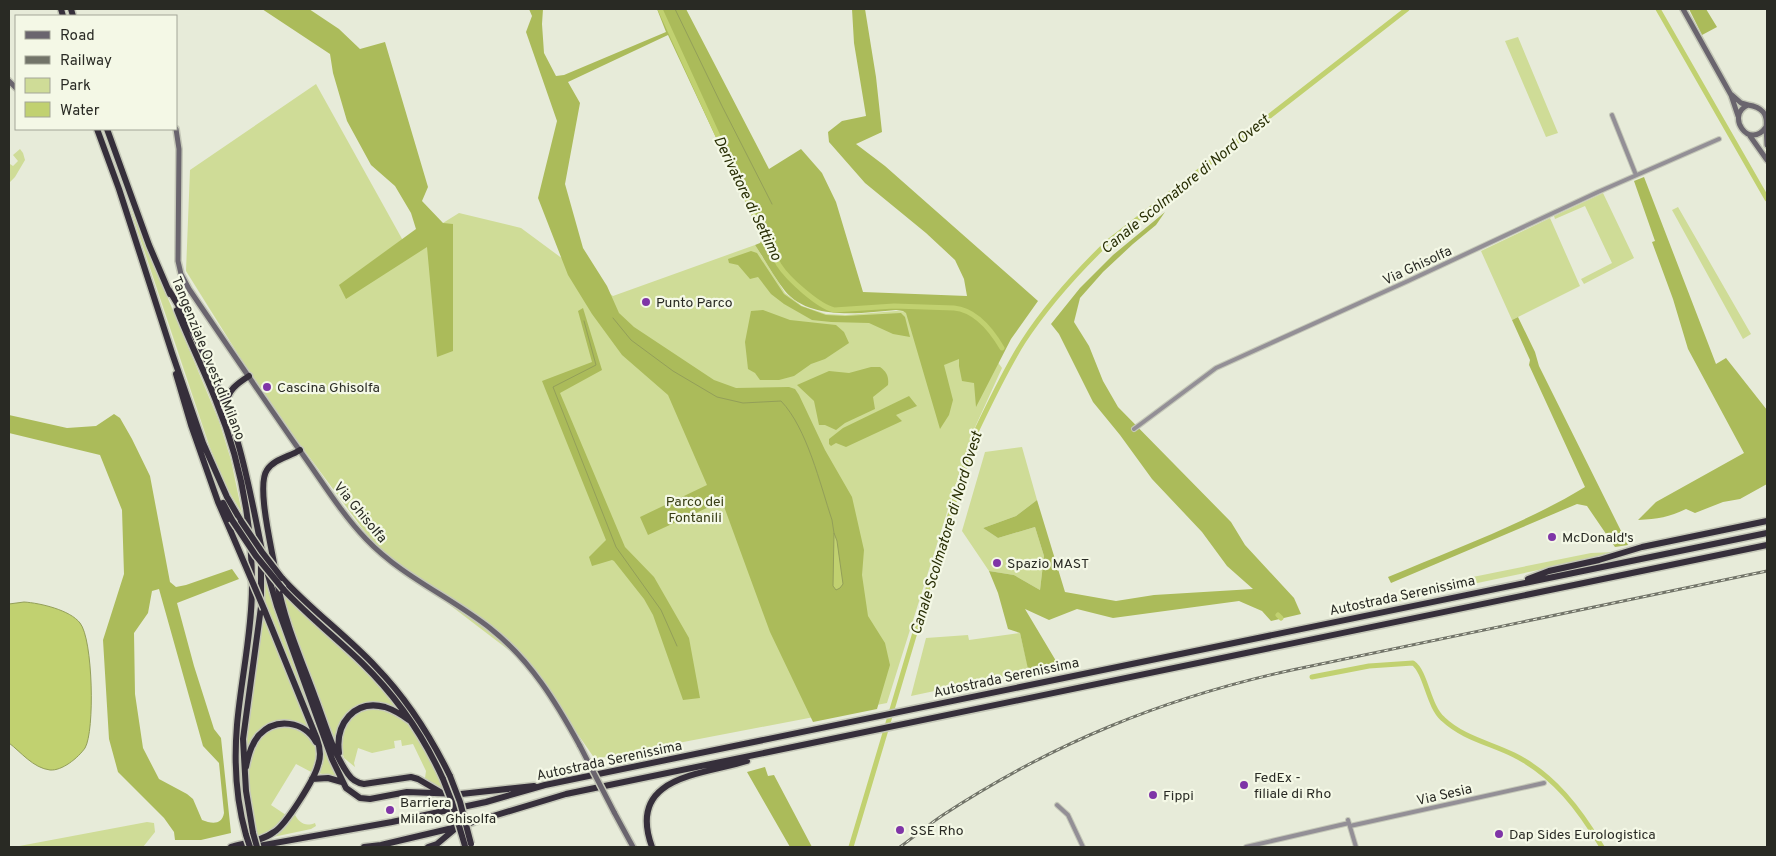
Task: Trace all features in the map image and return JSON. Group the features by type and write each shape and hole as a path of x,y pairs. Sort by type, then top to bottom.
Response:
{"highway":[{"name":"Tangenziale Ovest di Milano","path":"97,130 145,264 172,353 211,463 226,497 262,552 282,578 309,606 374,665 396,690 424,726 446,778"},
{"name":"Tangenziale Ovest di Milano","path":"107,130 149,245 223,420 234,454 243,493 248,525 252,585 249,647 237,726 236,768 239,800 249,834"},
{"path":"169,290 194,335 230,420"},
{"path":"172,353 185,407 212,482 318,738 320,750 319,764 312,779 279,829 266,837 231,847"},
{"path":"249,376 236,385 228,395 226,401 230,420 244,467 274,597 342,782 349,791 360,798 370,799 407,792 445,794 546,785"},
{"path":"300,450 275,462 267,470 263,480 263,494 282,605 334,750 351,778 360,784 373,784 411,777 445,794"},
{"path":"212,482 232,520 256,556 283,589 372,674 413,722 460,802 468,846"},
{"path":"1510,586 1549,571 1599,560 1634,549 1767,521"},
{"name":"Autostrada Serenissima","path":"250,847 309,836 344,832 402,820 486,802 546,785 1767,533"},
{"name":"Autostrada Serenissima","path":"364,847 457,828 550,798 1767,545"},
{"path":"250,847 243,739 261,607 262,550"},
{"path":"339,757 340,729 348,716 357,709 368,706 383,707 395,711 413,722"},
{"path":"245,775 248,758 255,741 264,731 274,726 289,724 300,727 311,736 320,750"},
{"path":"652,847 647,830 647,815 653,800 664,787 687,776 786,749"},
{"path":"312,779 328,778 342,782"},
{"path":"428,847 436,846 457,828"},
{"path":"249,834 257,847"}],"street":[{"path":"1683,9 1731,95 1742,128 1767,160"},
{"path":"1731,95 1742,103 1760,108 1767,116 1767,146"},
{"path":"1738,116 1744,107 1748,105"},
{"path":"1612,115 1636,176"},
{"path":"1750,136 1759,134 1766,127"},
{"name":"Via Ghisolfa","path":"176,130 179,149 178,261 181,274 189,289 300,450 356,527 379,551 404,572 480,621 500,636 521,656 545,687 580,746 633,847"},
{"name":"Via Ghisolfa","path":"1134,430 1216,368 1719,139"},
{"name":"Via Sesia","path":"1246,847 1349,823 1544,783"},
{"path":"1057,805 1068,815 1083,847"},
{"path":"1349,823 1356,847"}],"green space":[{"path":"262,9 309,9 339,29 360,49 385,42 428,187 422,201 443,223 453,224 453,351 437,357 427,247 346,299 339,285 416,229 411,213 395,186 371,165 347,121 333,73 330,54"},
{"path":"529,9 543,9 544,53 556,76 564,75 666,32 657,9 686,9 769,169 801,149 822,173 836,202 863,292 967,296 964,279 955,260 926,233 865,183 829,142 828,132 842,121 866,116 854,43 852,9 865,9 876,77 882,132 856,144 885,166 1038,301 1011,339 976,407 974,383 962,381 959,359 944,365 953,400 949,415 940,429 906,313 896,310 868,313 822,311 796,301 777,280 755,245 760,243 763,238 668,35 568,82 580,103 565,184 583,248 607,286 619,313 634,327 714,380 736,388 789,387 795,389 825,450 852,497 864,550 862,575 868,616 885,643 890,665 877,709 813,722 770,632 722,501 648,535 640,517 707,485 668,395 622,355 592,314 568,275 538,198 557,121 526,32 532,16"},
{"path":"1689,9 1706,9 1717,27 1702,35"},
{"path":"1518,37 1558,133 1546,137 1505,41"},
{"name":"Parco dei Fontanili","path":"316,84 406,246 459,213 521,228 613,296 755,245 785,293 802,306 826,314 846,315 896,311 935,313 983,342 1002,368 971,436 887,703 595,759 531,667 379,551 296,439 241,359 186,271 190,170"},
{"path":"20,149 25,160 9,183 9,165 13,166 18,161 13,155"},
{"path":"1644,177 1716,364 1726,358 1767,410 1767,484 1740,499 1723,502 1695,513 1686,509 1663,517 1638,520 1656,502 1744,453 1688,349 1673,299 1652,242 1655,241 1634,181"},
{"path":"1603,193 1634,258 1584,284 1581,279 1612,263 1585,206 1555,219 1554,216"},
{"path":"129,205 219,421 231,460 242,513 225,485 209,445"},
{"path":"1678,207 1751,334 1743,339 1672,210"},
{"path":"1165,212 1156,225 1103,272 1080,298 1074,322 1089,346 1103,381 1118,407 1231,522 1245,545 1294,598 1301,614 1271,621 1262,611 1239,601 1113,618 1077,609 1049,620 1025,609 1062,671 1030,678 1020,633 1008,629 998,593 989,571 1014,575 1040,590 1044,556 1035,527 998,538 983,528 1016,516 1037,500 1065,592 1116,601 1154,595 1253,589 1227,566 1202,532 1152,479 1093,402 1059,334 1051,324 1080,288 1113,255"},
{"path":"1550,218 1580,286 1512,320 1481,251"},
{"path":"751,251 757,253 784,294 801,306 826,315 845,316 901,313 905,317 910,337 893,334 869,323 812,320 771,294 758,277 750,279 738,265 729,263 728,259"},
{"path":"583,308 602,370 560,393 625,547 654,577 689,638 700,698 683,700 653,615 644,599 614,561 592,566 589,557 606,540 542,381 592,362 578,311"},
{"path":"763,310 790,320 836,325 844,332 849,343 825,359 811,364 794,376 779,380 760,380 755,373 748,369 745,342 751,311"},
{"path":"1518,317 1535,352 1539,366 1628,545 1615,547 1587,506 1577,504 1391,583 1388,577 1538,513 1585,487 1529,365 1530,360 1512,320"},
{"path":"871,367 880,367 886,373 888,380 888,385 873,397 875,409 845,423 836,430 825,425 819,425 814,401 797,385 829,371 849,373"},
{"path":"909,396 917,406 896,415 902,421 846,447 836,443 831,446 829,444 829,439 843,428"},
{"path":"114,414 120,418 150,476 170,582 176,587 186,585 232,569 239,579 177,603 214,729 221,738 231,833 201,840 175,840 174,832 164,818 118,772 109,739 103,640 124,574 122,510 100,455 9,433 9,415 67,428 96,426","holes":["159,589 203,746 219,763 224,813 219,822 202,820 193,799 159,779 143,748 135,694 134,633 148,613 152,591"]},
{"path":"1022,447 1037,500 1016,516 983,528 998,538 1035,527 1044,556 1040,590 1014,575 989,571 962,531 985,452"},
{"path":"1614,552 1595,558 1433,594 1391,603 1390,601 1414,596 1443,583 1591,553"},
{"path":"265,581 267,581 277,614 336,777 318,773 323,756 323,746 264,599"},
{"path":"282,592 363,666 403,712 382,704 349,712 338,728 335,744 289,620"},
{"path":"262,612 313,732 302,725 270,725 247,755 246,732"},
{"path":"1020,633 1029,671 911,696 926,638 968,635 969,640"},
{"path":"368,708 384,709 405,721 422,742 444,789 435,786 425,778 426,771 413,744 402,746 401,740 394,741 395,748 372,753 358,748 354,763 355,767 344,758 341,747 344,726 353,715"},
{"path":"288,726 304,733 313,743 316,756 313,773 296,764 271,805 286,815 273,829 256,838 248,788 248,770 252,754 259,740 271,731"},
{"path":"765,767 768,776 774,775 812,847 790,847 747,772"},
{"path":"294,813 303,823 308,825 315,823 316,826 311,829 273,837"},
{"path":"147,822 154,823 155,832 143,847 14,847"}],"water":[{"path":"834,533 837,541 843,584 836,590 833,586"},
{"path":"24,602 54,608 75,618 80,623 88,647 91,705 88,738 85,748 78,756 65,766 55,770 44,769 38,766 9,743 9,604"}],"waterway":[{"name":"Derivatore di Settimo","path":"660,9 764,237 783,271 796,284 812,298 834,310 894,306 954,308 962,310 982,322 1002,348"},
{"path":"675,9 772,204"},
{"name":"Canale Scolmatore di Nord Ovest","path":"851,847 973,438 1003,377 1023,342 1063,289 1108,242 1407,9"},
{"path":"1658,9 1767,199"},
{"path":"613,318 631,340 673,371 717,397 743,403 781,401 798,426 812,457 832,520 834,533"},
{"path":"584,321 596,365 553,387 616,547 661,610 677,646"},
{"name":"Derivatore di Settimo","path":"1278,615 1281,618"},
{"name":"Derivatore di Settimo","path":"1312,677 1369,666 1413,663 1421,674 1434,706 1443,719 1459,731 1514,755 1542,773 1554,783 1575,807 1602,847"}],"railway":[{"path":"900,847 943,815 984,789 1026,766 1111,726 1199,694 1292,670 1767,571"}],"place":[{"name":"Punto Parco","path":"646,302"},
{"name":"Cascina Ghisolfa","path":"267,387"},
{"name":"McDonald's","path":"1552,537"},
{"name":"Spazio MAST","path":"997,563"},
{"name":"FedEx - filiale di Rho","path":"1244,785"},
{"name":"Fippi","path":"1153,795"},
{"name":"Barriera Milano Ghisolfa","path":"390,810"},
{"name":"SSE Rho","path":"900,830"},
{"name":"Dap Sides Eurologistica","path":"1499,834"}]}
